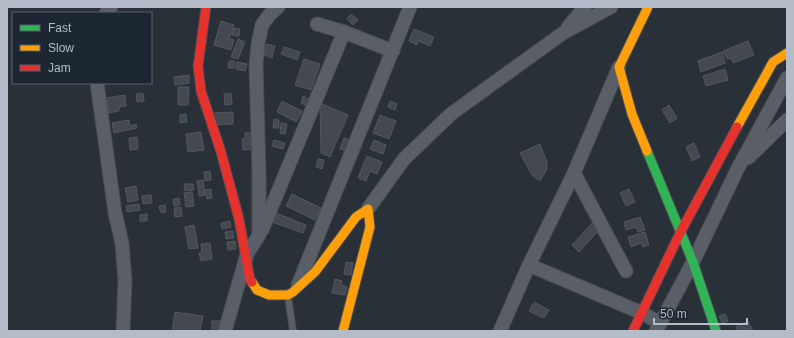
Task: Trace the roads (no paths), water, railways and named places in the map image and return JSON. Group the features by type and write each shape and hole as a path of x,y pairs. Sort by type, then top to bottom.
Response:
{"street":[{"path":"206,7 198,66 201,91 239,219 247,254 250,280 257,290 269,295 293,291 315,272 356,218 368,210 404,160 451,114 563,33 611,7"},
{"path":"259,235 256,65 262,25 270,14 278,7"},
{"path":"293,291 410,7"},
{"path":"563,33 585,7"},
{"path":"500,331 529,265 574,173 619,67 648,7"},
{"path":"317,24 344,32 393,51"},
{"path":"225,331 247,254 259,235 344,32"},
{"path":"633,331 680,233 773,62 787,53"},
{"path":"619,67 632,114 680,233 694,262 716,331"},
{"path":"529,265 642,313 658,327 694,262 738,168 787,78"},
{"path":"97,84 115,213 122,243 125,281 123,331"},
{"path":"738,168 787,120"},
{"path":"574,173 626,271"},
{"path":"344,331 365,242 370,227 368,210"}],"lane":[{"path":"293,291 293,331"}]}
